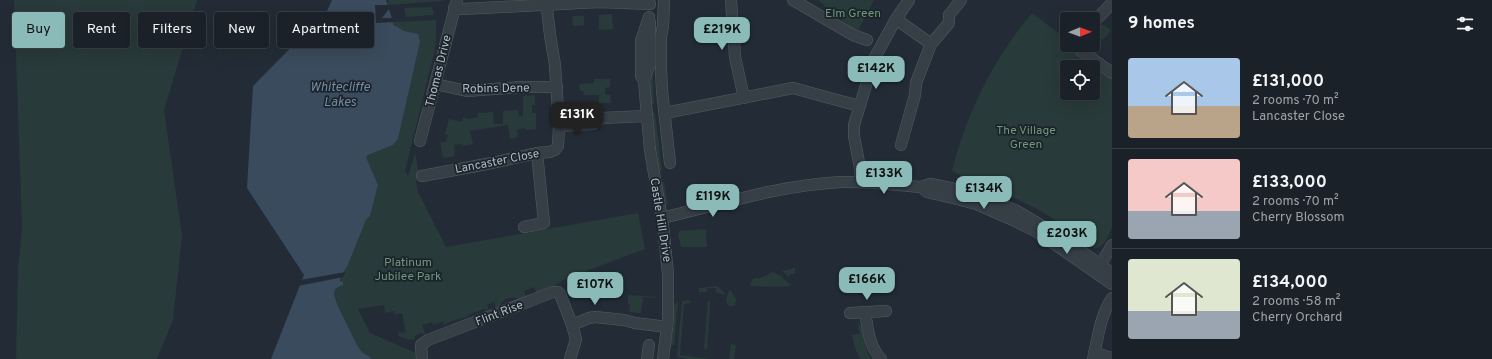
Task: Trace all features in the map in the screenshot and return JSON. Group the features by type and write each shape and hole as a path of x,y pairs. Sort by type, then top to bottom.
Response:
{"street":[{"path":"664,0 661,40 662,91 670,163"},
{"path":"731,0 735,57 744,98"},
{"path":"793,0 853,36 867,40"},
{"path":"861,182 853,130 859,106 874,59 896,19 909,0"},
{"path":"900,145 915,95 916,83 932,44 949,23 949,15 961,0"},
{"path":"455,4 463,9 547,2 650,2"},
{"path":"547,2 550,35 556,65 559,126 593,124 602,118 646,116"},
{"name":"Castle Hill Drive","path":"650,2 649,18 641,41 641,76 644,81 650,150 662,218 668,274 667,327 663,359"},
{"path":"1100,16 1112,3"},
{"name":"Thomas Drive","path":"420,141 455,4"},
{"path":"896,19 932,44"},
{"path":"1083,52 1112,73"},
{"name":"Robins Dene","path":"435,84 466,91 557,87"},
{"path":"665,113 793,88 859,106"},
{"name":"Lancaster Close","path":"422,176 537,153 550,152 558,146 559,126"},
{"path":"524,227 544,223 537,153"},
{"path":"662,218 796,187 835,182 861,182 921,187 930,184 1024,225 1097,269 1112,284"},
{"path":"1097,269 1112,245"},
{"path":"1097,269 1112,273"},
{"name":"Flint Rise","path":"422,359 421,345 428,340 552,292 558,292 560,294 572,325"},
{"path":"1112,298 1103,317 1094,356 1112,358"},
{"path":"850,314 886,311"},
{"path":"865,312 873,348 881,359"},
{"path":"570,359 576,339 572,325 589,318 595,317 623,320 667,327"},
{"path":"647,359 649,345"}],"green space":[{"path":"14,0 197,0 193,12 138,12 138,48 183,48 164,110 182,236 173,320 157,359 16,359 18,269 22,227 16,48 65,48 65,12 14,12"},
{"path":"388,0 444,0 388,5"},
{"name":"Elm Green","path":"818,0 874,0 857,33"},
{"path":"432,7 434,15 406,17 404,8"},
{"name":"The Village Green","path":"1032,13 1060,34 1060,52 1074,52 1086,60 1060,60 1060,100 1100,100 1100,70 1112,79 1112,228 1103,244 1097,248 1094,248 1060,223 1033,207 952,171 965,128 974,107 1005,49"},
{"path":"612,14 613,29 599,30 599,15"},
{"path":"572,16 584,16 584,25 573,26"},
{"name":"Platinum Jubilee Park","path":"436,20 435,49 405,171 408,176 415,153 419,174 416,182 418,192 446,247 638,213 645,249 563,280 553,287 537,293 534,287 524,291 526,296 520,299 508,298 504,300 500,306 496,307 494,302 487,305 489,311 484,309 468,315 466,318 465,317 446,323 445,326 443,321 433,325 432,322 422,325 426,335 422,333 414,336 415,339 408,340 399,336 398,333 406,332 402,313 395,315 394,311 385,313 384,305 358,309 370,333 418,354 419,359 371,359 362,352 357,345 337,304 334,294 335,289 342,286 340,278 348,265 366,220 370,216 378,185 366,157 393,145 398,139 420,42 396,27 393,22"},
{"path":"1102,24 1111,30 1103,40 1100,38 1100,26"},
{"path":"653,67 654,104 650,104 649,79"},
{"path":"594,79 610,79 610,87 605,88 606,95 610,95 611,103 599,103 599,95 584,95 583,91 580,91 579,84 594,83"},
{"path":"535,95 535,105 532,105 532,113 536,113 536,129 525,130 525,128 517,130 518,137 510,139 508,125 470,131 473,144 463,146 462,144 454,145 455,156 443,158 440,142 446,142 448,135 445,134 449,119 462,122 463,117 468,119 478,117 478,113 493,112 494,124 503,124 503,111 518,110 519,116 523,116 523,96"},
{"path":"651,112 655,113 662,170 658,173"},
{"path":"659,181 664,182 668,206 663,200"},
{"path":"706,229 707,247 681,247 678,235 679,231"},
{"path":"795,268 795,274 791,274 789,277 782,271"},
{"path":"773,272 783,277 782,278 792,285 783,287 750,286 753,279 758,279"},
{"path":"717,286 725,293 724,295 716,292 716,288 707,288 706,292 699,292 699,288"},
{"path":"729,291 731,291 736,299 735,306 729,306 727,302 726,298"},
{"path":"628,295 657,298 643,297 641,313 629,312 630,304 628,304"},
{"path":"689,300 691,303 684,304 680,355 710,359 689,359 677,357 682,301"},
{"path":"678,301 674,345 670,345 673,307"},
{"path":"708,301 710,301 710,307 707,349 704,349"},
{"path":"858,322 862,328 867,350 871,359 860,359 855,348 852,335 860,334"},
{"path":"731,344 736,345 734,359 729,359"}],"water":[{"name":"Whitecliffe Lakes","path":"332,0 386,0 394,25 404,31 418,34 420,42 398,139 393,145 366,157 378,185 370,216 366,220 348,265 340,278 343,285 335,289 334,294 337,304 357,345 362,352 371,359 271,359 304,275 247,188 253,86 290,48 374,48 374,12 326,12"}],"pier":[{"path":"375,5 389,5 391,9 389,9 382,18 393,18 395,22 376,23"},
{"path":"346,272 343,277 298,286 300,280"}]}
